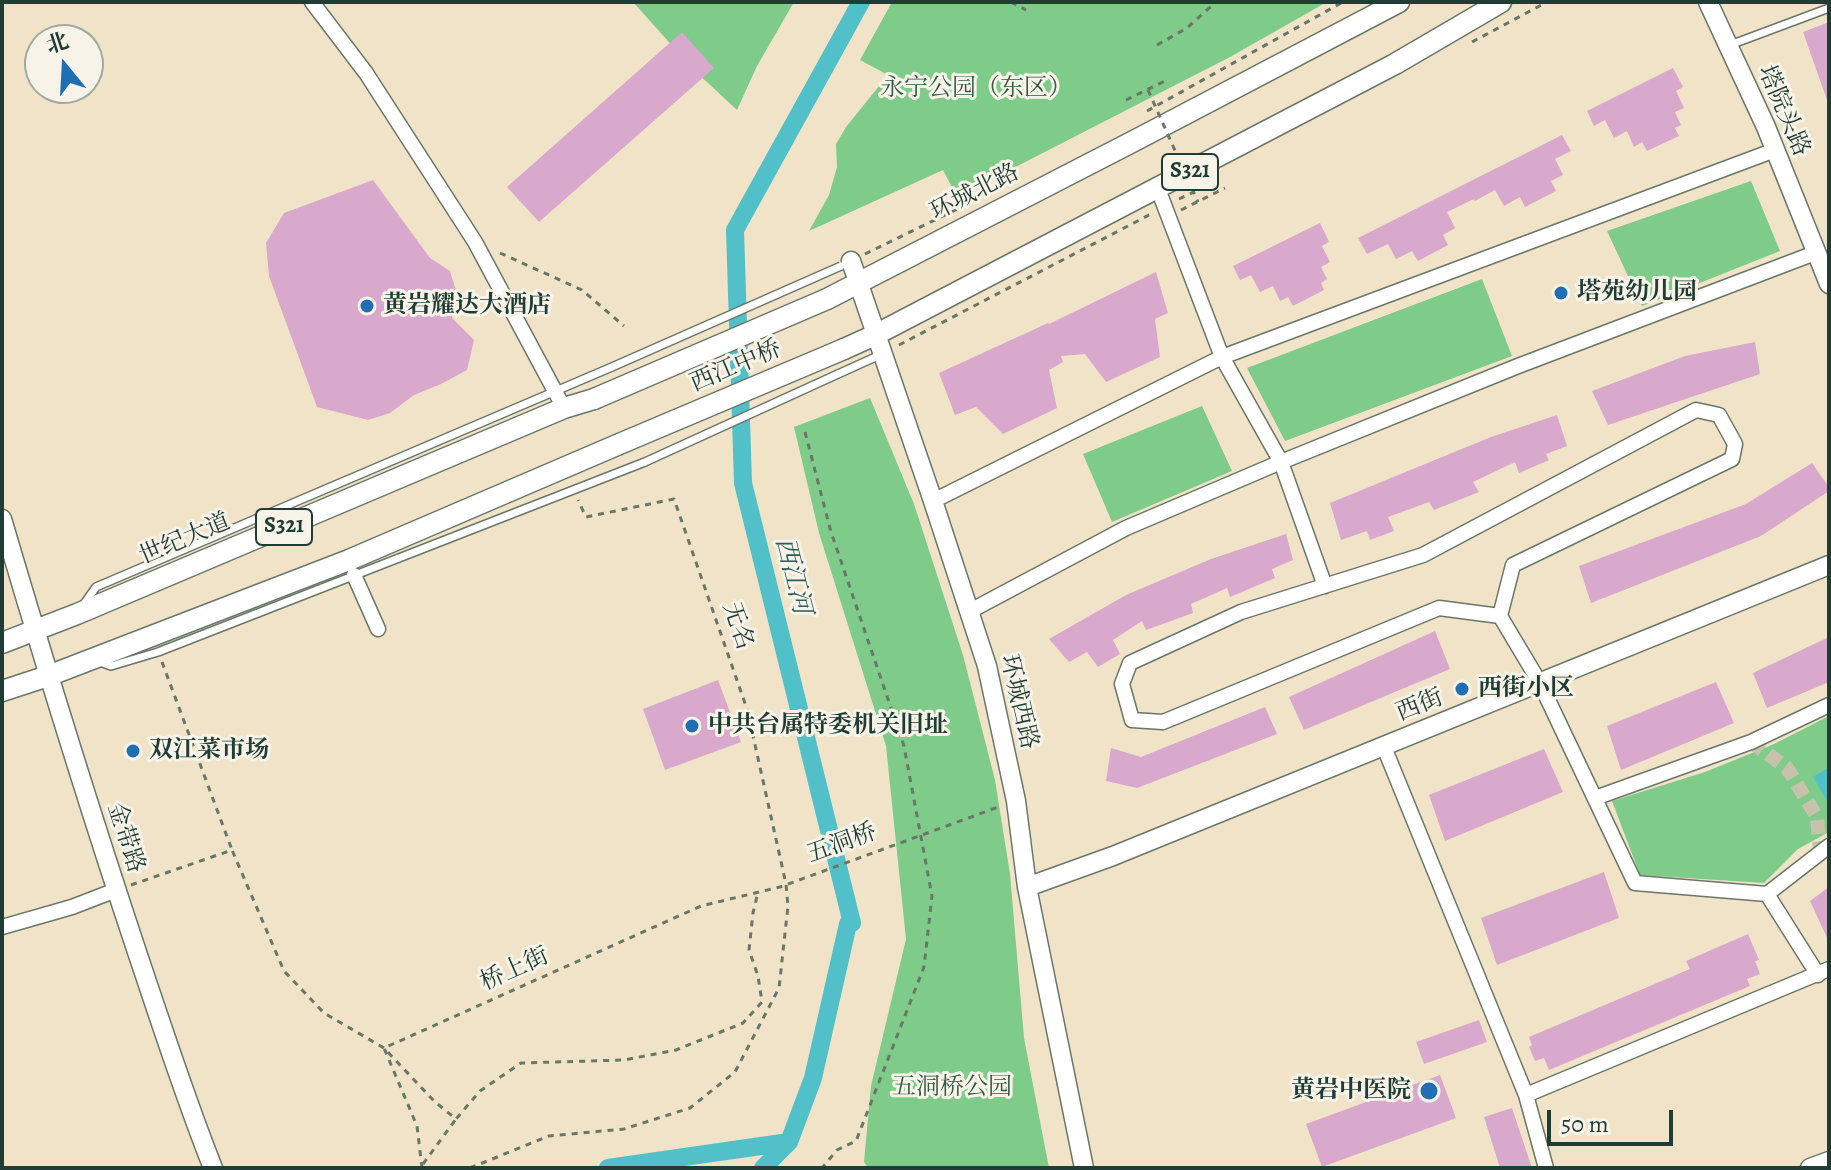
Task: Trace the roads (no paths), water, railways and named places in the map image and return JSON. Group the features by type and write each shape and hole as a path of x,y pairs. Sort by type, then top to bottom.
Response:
{"main road":[{"name":"环城北路","path":"560,399 594,399 827,299 1399,2"},
{"name":"S321","path":"878,345 1158,189 1395,64 1501,2"},
{"name":"塔院头路","path":"1708,2 1775,150 1829,284"},
{"name":"环城西路","path":"846,263 857,283 987,666 1016,801 1027,887 1084,1168"},
{"name":"西江中桥","path":"91,659 349,560 844,349 878,345"},
{"name":"世纪大道","path":"2,643 77,614 560,399"},
{"name":"金带路","path":"2,519 116,890 213,1168"},
{"name":"西街","path":"1027,887 1113,856 1829,565"},
{"name":"S321","path":"2,691 91,659"},
{"path":"1810,1168 1829,1161"}],"street":[{"path":"312,2 366,73 475,242 560,399"},
{"path":"933,501 1222,357 1775,150"},
{"path":"1158,189 1222,357 1281,462 1325,586"},
{"path":"970,611 1126,528 1281,462 1532,360 1815,253"},
{"path":"1500,616 1439,608 1163,722 1132,720 1122,684 1130,663 1241,612 1423,555 1696,410 1719,415 1735,444 1732,459 1513,565 1500,616 1540,683 1635,883 1767,894 1829,846"},
{"path":"354,575 378,629"},
{"path":"1595,798 1751,742 1829,705"},
{"path":"1384,747 1526,1095 1546,1168"},
{"path":"2,927 72,907 116,890"},
{"path":"1526,1095 1823,972 1767,894"}],"lane":[{"path":"1729,46 1829,8"},
{"path":"560,399 612,367 846,263"},
{"path":"91,659 111,666 158,652 645,462 838,374 878,345"}],"water":[{"path":"1829,767 1829,804 1813,777"}],"waterway":[{"name":"西江河","path":"763,1168 789,1142 813,1078 848,924 852,923 743,483 735,230 861,2"},
{"path":"608,1168 789,1142"}],"tunnel":[{"path":"1751,742 1787,768 1817,817 1820,851"}],"place":[{"name":"塔苑幼儿园","path":"1561,293"},
{"name":"黄岩耀达大酒店","path":"367,306"},
{"name":"西街小区","path":"1462,689"},
{"name":"中共台属特委机关旧址","path":"692,726"},
{"name":"双江菜市场","path":"133,751"},
{"name":"黄岩中医院","path":"1429,1091"}],"park label":[{"name":"永宁公园（东区）","path":"976,89"},
{"name":"五洞桥公园","path":"952,1088"}]}
